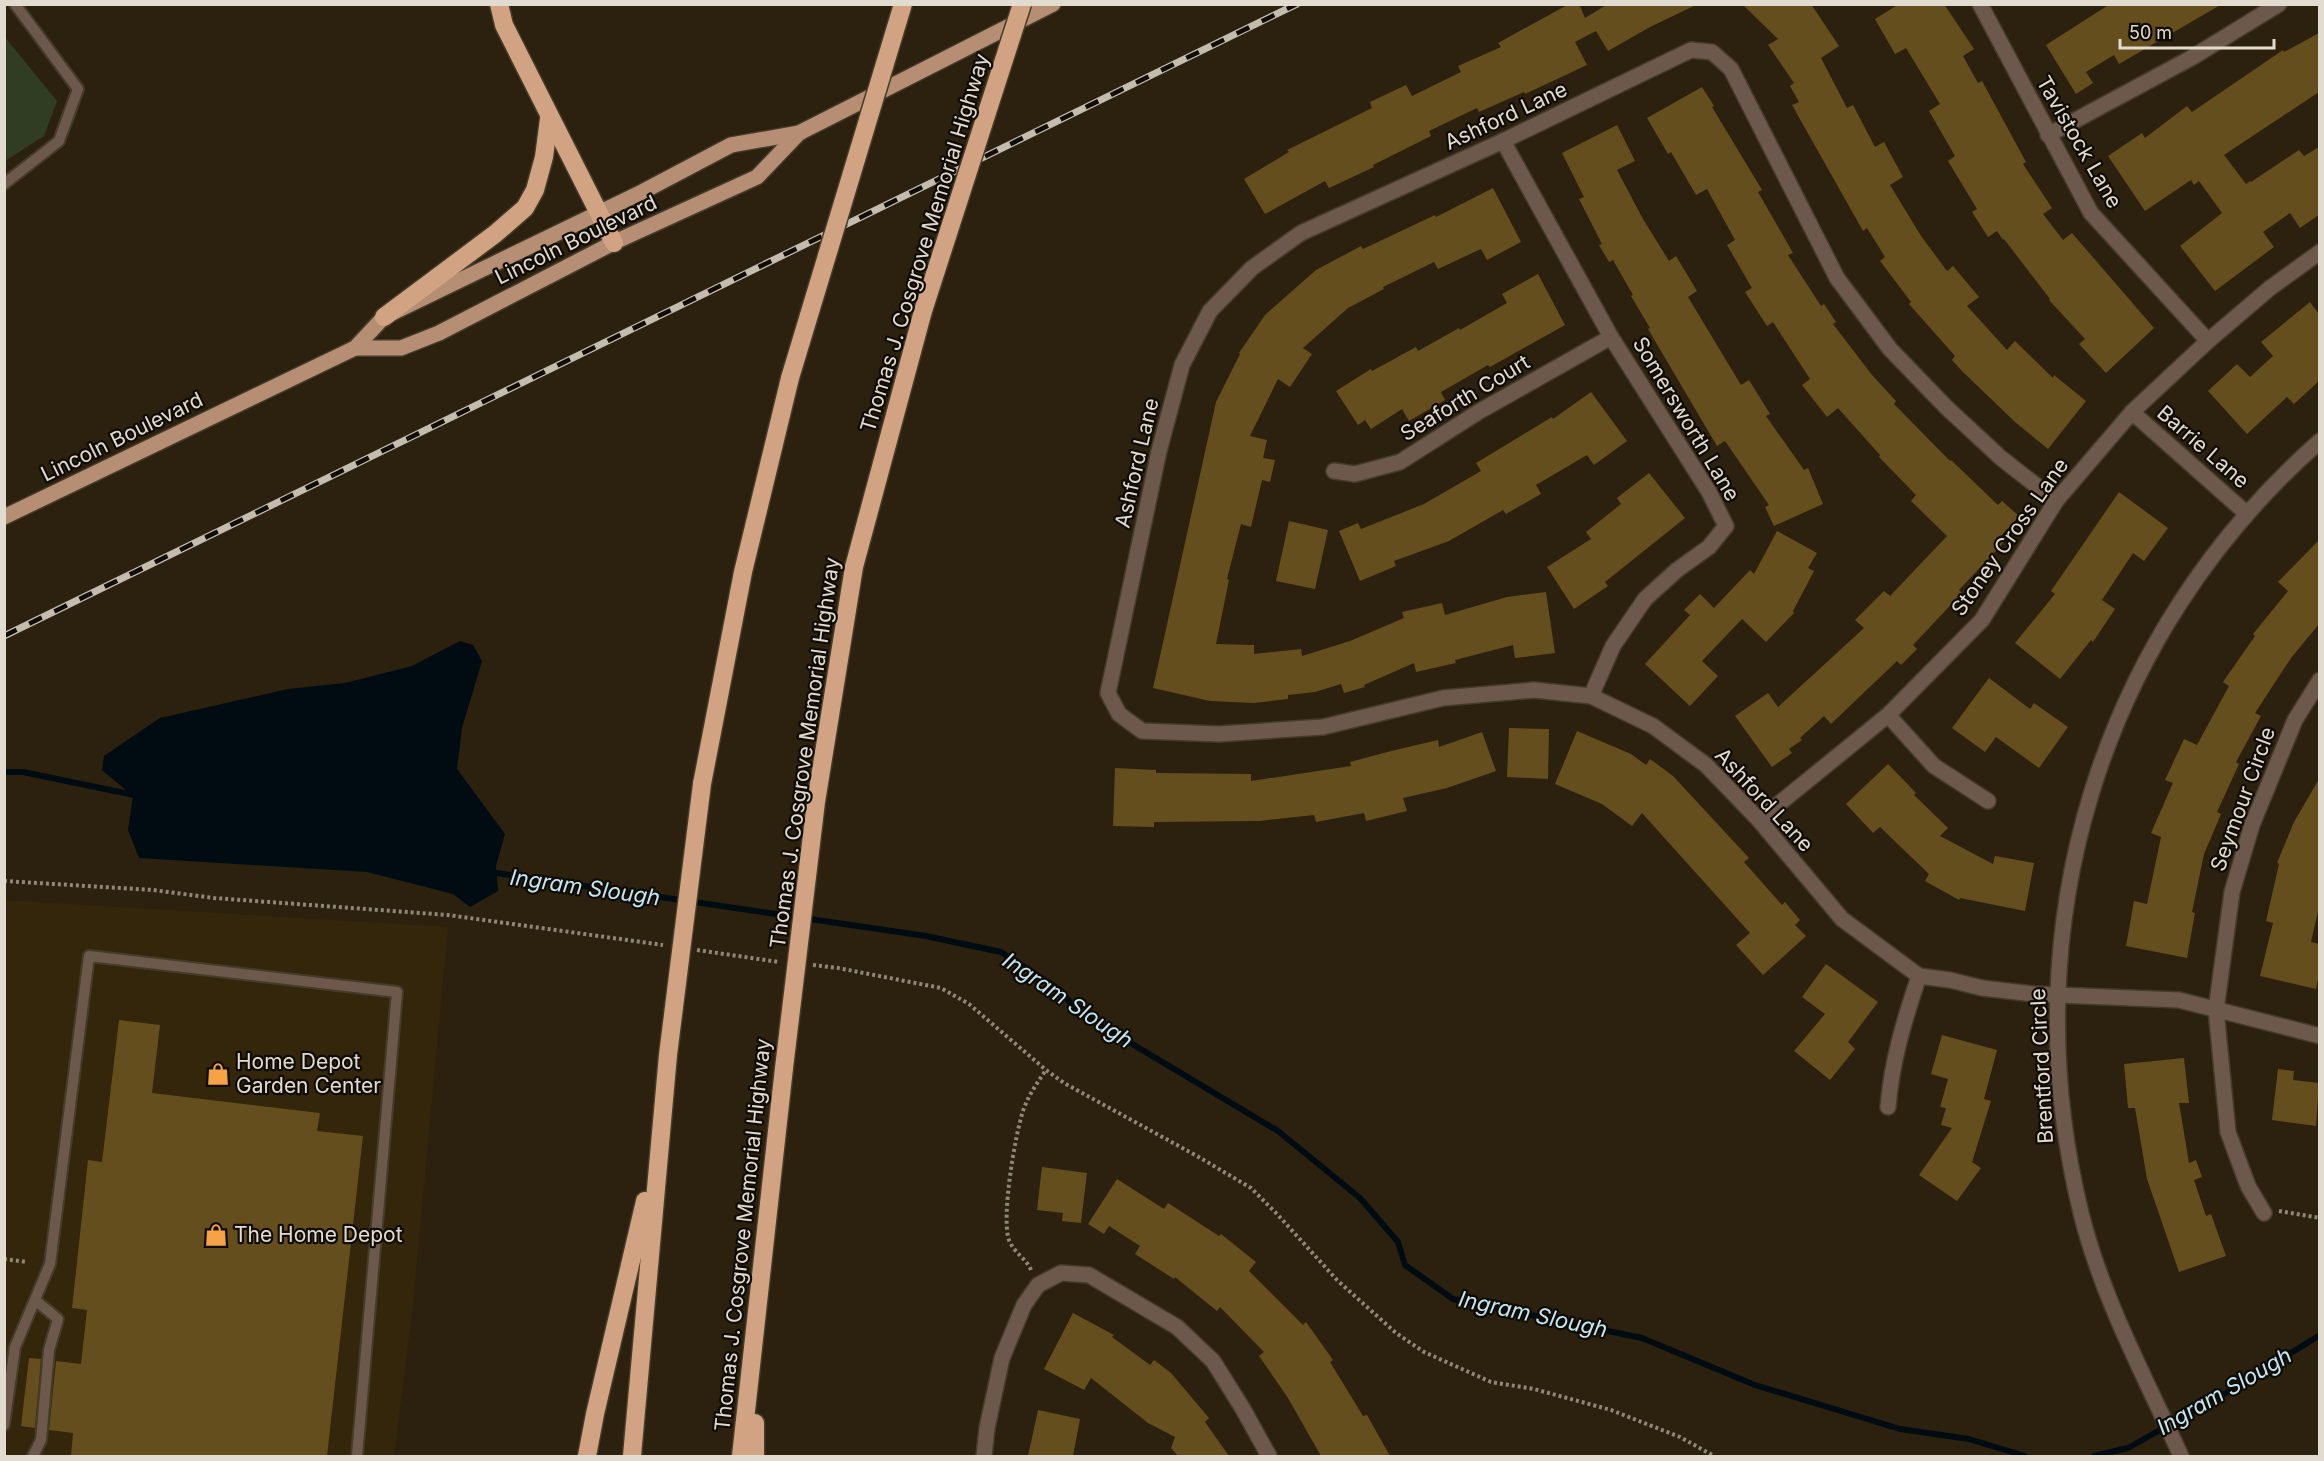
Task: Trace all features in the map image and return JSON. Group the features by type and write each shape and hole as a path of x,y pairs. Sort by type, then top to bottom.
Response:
{"highway":[{"path":"499,4 504,25 549,119 614,243"},
{"path":"632,1456 668,1055 702,784 743,572 790,378 903,4"},
{"name":"Thomas J. Cosgrove Memorial Highway","path":"741,1456 816,802 854,567 923,311 1022,4"},
{"path":"384,317 495,234 525,208 535,190 544,158 549,119"},
{"path":"587,1456 660,1138"},
{"path":"753,1344 755,1456"}],"main road":[{"name":"Lincoln Boulevard","path":"4,517 355,348 384,317 575,225 598,211 627,199 731,145 800,133 1053,4"},
{"name":"Lincoln Boulevard","path":"355,348 401,348 420,341 614,243 757,177 800,133"}],"street":[{"name":"Tavistock Lane","path":"1980,4 2091,213 2208,341"},
{"path":"2048,135 2191,58 2279,4"},
{"name":"Ashford Lane","path":"2056,501 1993,450 1946,407 1890,349 1837,278 1731,69 1712,52 1691,50 1503,141 1301,233 1252,268 1210,311 1182,365 1159,451 1108,693 1119,714 1142,731 1219,734 1323,727 1443,698 1534,690 1591,696 1653,726 1706,765 1759,820 1842,919 1919,976 1983,988 2058,995 2179,1000 2319,1036"},
{"name":"Somersworth Lane","path":"1503,141 1611,337 1709,492 1726,526 1709,547 1677,570 1645,599 1613,646 1591,696"},
{"name":"Stoney Cross Lane","path":"1759,820 1888,715 1982,620 2056,501 2132,412 2208,341 2270,288 2319,252"},
{"name":"Seaforth Court","path":"1334,471 1355,474 1401,462 1480,411 1611,337"},
{"name":"Barrie Lane","path":"2132,412 2246,513"},
{"name":"Brentford Circle","path":"2181,1456 2100,1273 2082,1215 2061,1107 2057,1038 2064,917 2071,868 2101,762 2124,706 2170,619 2206,564 2246,513 2319,441"},
{"name":"Seymour Circle","path":"2264,1213 2248,1186 2228,1132 2216,1010 2232,892 2252,825 2295,720 2319,680"},
{"path":"1888,715 1934,766 1988,801"},
{"path":"1888,1107 1892,1070 1902,1026 1919,976"},
{"path":"984,1456 987,1428 1002,1358 1024,1305 1038,1285 1061,1273 1089,1275 1177,1327 1213,1360 1269,1456"}],"lane":[{"path":"4,184 59,141 78,89 15,4"},
{"path":"4,1425 15,1347 50,1264 89,956 397,992 357,1456"},
{"path":"33,1456 40,1440 48,1350 58,1319 35,1300"}],"path":[{"path":"4,880 448,915 670,946"},
{"path":"694,950 785,962"},
{"path":"806,965 838,968 941,988 969,1004 1046,1070 1251,1188 1337,1280 1396,1333 1424,1352 1491,1382 1534,1389 1611,1410 1680,1437 1714,1456"},
{"path":"1038,1285 1028,1261 1015,1251 1010,1241 1006,1229 1006,1211 1022,1113 1031,1092 1046,1070"},
{"path":"2264,1213 2277,1210 2319,1218"},
{"path":"4,1259 27,1262"}],"shaded area":[{"path":"460,641 473,645 482,661 462,728 457,769 505,834 496,866 498,891 470,907 453,894 367,872 139,858 128,830 133,796 102,770 104,756 160,718 288,689 345,683 412,666"},
{"path":"4,900 448,927 413,1304 394,1456 5,1456"}],"green space":[{"path":"4,36 57,101 44,136 5,161"}],"building":[{"path":"1569,4 1579,4 1585,18 1608,4 1698,4 1650,27 1608,51 1596,31 1575,42 1587,65 1525,94 1524,92 1479,112 1477,108 1429,131 1431,136 1373,165 1374,167 1329,188 1325,181 1265,214 1244,179 1289,152 1287,150 1372,108 1370,102 1406,85 1412,96 1461,72 1458,66 1501,47 1498,43"},
{"path":"1742,4 1811,4 1839,46 1821,58 1847,108 1853,105 1875,147 1884,142 1903,177 1890,185 1921,236 1947,271 1953,266 1979,297 1967,306 2007,350 2015,341 2053,378 2054,375 2086,401 2048,449 2015,422 1962,371 1952,360 1955,356 1909,304 1911,302 1880,261 1885,257 1867,228 1863,231 1792,105 1799,102 1790,86 1794,83 1768,45 1778,39"},
{"path":"1899,4 1944,4 1974,49 1963,56 1978,83 1982,81 2026,162 2023,164 2052,208 2043,214 2063,240 2072,233 2154,328 2106,373 2079,344 2085,339 2049,300 2004,239 1997,231 1988,237 1972,212 1977,209 1948,161 1955,156 1929,111 1940,104 1906,48 1895,54 1875,19"},
{"path":"2110,4 2222,4 2119,64 2114,55 2086,72 2093,83 2076,94 2046,45"},
{"path":"2319,33 2319,92 2224,155 2246,184 2299,150 2304,156 2319,147 2319,215 2300,228 2290,213 2263,232 2274,247 2215,291 2180,246 2222,213 2199,181 2194,185 2191,180 2145,211 2108,156 2142,133 2145,138 2187,106 2192,112 2283,50 2284,52"},
{"path":"1702,87 1762,190 1758,192 1793,253 1788,255 1821,306 1824,304 1836,322 1833,324 1872,375 1896,401 1894,404 1950,461 1998,505 2002,501 2019,516 2001,536 2006,540 1959,590 1962,593 1913,645 1917,649 1901,665 1897,661 1831,724 1824,716 1800,738 1802,740 1789,749 1792,753 1772,767 1735,716 1768,693 1778,707 1864,628 1855,620 1884,591 1890,596 1947,536 1911,501 1916,495 1879,457 1880,455 1838,408 1827,417 1802,385 1810,379 1773,322 1767,326 1745,292 1752,288 1727,245 1735,240 1707,189 1696,195 1671,152 1668,154 1647,118"},
{"path":"1617,125 1635,161 1617,170 1643,219 1669,261 1676,256 1697,291 1688,297 1741,385 1749,380 1770,414 1766,416 1804,470 1808,468 1823,504 1774,526 1765,507 1769,505 1725,441 1717,446 1648,329 1650,328 1613,260 1609,262 1599,245 1602,244 1579,199 1584,197 1562,153"},
{"path":"1493,188 1521,242 1487,260 1481,249 1438,269 1434,262 1383,287 1384,289 1348,308 1303,348 1312,354 1290,387 1278,379 1250,436 1267,440 1263,458 1275,460 1270,482 1262,480 1251,527 1241,524 1227,579 1229,580 1216,644 1254,645 1254,654 1301,649 1302,656 1350,641 1404,618 1402,612 1442,603 1445,615 1507,597 1546,592 1555,653 1515,658 1513,645 1455,660 1456,663 1416,672 1414,663 1364,685 1365,687 1344,693 1341,684 1315,692 1288,695 1288,699 1254,703 1210,701 1153,688 1216,402 1239,353 1265,315 1316,270 1361,246 1363,249 1435,215 1436,217"},
{"path":"1538,274 1565,325 1441,392 1445,400 1409,421 1402,409 1371,429 1365,420 1358,425 1336,391 1371,369 1372,371 1416,347 1418,351 1507,303 1502,294"},
{"path":"2310,302 2319,314 2319,381 2294,404 2287,397 2247,434 2208,391 2237,364 2250,377 2273,356 2261,342"},
{"path":"1591,392 1627,441 1594,465 1587,455 1536,485 1541,494 1506,514 1503,510 1449,541 1394,561 1396,566 1360,581 1339,531 1358,523 1361,529 1424,504 1481,471 1476,463 1552,417 1553,419"},
{"path":"1649,473 1685,518 1605,582 1608,586 1574,609 1547,567 1591,539 1586,532 1621,504 1617,498"},
{"path":"2119,492 2168,528 2144,561 2133,553 2102,600 2115,609 2093,642 2091,640 2060,679 2015,643 2055,594 2051,591"},
{"path":"1289,521 1328,530 1315,589 1276,581"},
{"path":"1777,531 1817,553 1808,568 1814,571 1794,613 1766,642 1742,619 1702,661 1718,676 1690,706 1645,664 1690,615 1684,610 1700,594 1714,608 1750,570 1754,574"},
{"path":"2319,540 2319,624 2291,658 2255,713 2261,716 2236,762 2239,764 2217,812 2221,814 2204,854 2192,912 2195,913 2187,958 2126,946 2134,901 2147,904 2161,837 2151,833 2173,783 2165,780 2184,739 2197,745 2229,686 2223,682 2255,636 2253,634 2288,591 2278,582"},
{"path":"1989,678 2030,709 2034,703 2068,727 2039,768 1996,737 1985,752 1952,728"},
{"path":"1509,728 1549,729 1548,779 1507,777"},
{"path":"1577,731 1631,754 1646,765 1650,759 1673,776 1749,858 1744,862 1782,905 1785,902 1800,920 1795,925 1806,936 1763,975 1736,945 1750,933 1642,813 1632,826 1602,804 1555,784"},
{"path":"1482,732 1496,771 1447,788 1403,798 1407,811 1366,821 1364,813 1316,822 1314,815 1259,821 1154,822 1154,827 1113,826 1115,768 1156,770 1156,773 1251,774 1251,781 1351,766 1350,762 1391,751 1438,740 1439,747"},
{"path":"1888,764 1916,793 1914,795 1948,828 1940,836 1993,864 1995,856 2034,863 2025,911 1960,898 1959,900 1925,881 1929,874 1880,827 1873,833 1846,804"},
{"path":"2319,779 2319,907 2311,942 2319,944 2319,974 2316,989 2260,976 2273,923 2266,921 2279,864 2277,863 2294,822"},
{"path":"1826,964 1878,1002 1848,1042 1855,1049 1830,1080 1794,1051 1825,1014 1802,997"},
{"name":"The Home Depot","path":"119,1020 160,1025 152,1093 320,1113 317,1131 363,1136 327,1456 71,1456 73,1433 49,1430 56,1361 81,1364 87,1310 72,1308 88,1160 102,1162"},
{"path":"1942,1035 1997,1050 1984,1099 1991,1101 1972,1162 1981,1168 1957,1201 1919,1175 1952,1128 1941,1125 1946,1108 1940,1107 1948,1079 1931,1074"},
{"path":"2184,1058 2189,1103 2179,1103 2189,1163 2196,1160 2202,1177 2194,1180 2206,1216 2211,1214 2226,1256 2179,1272 2147,1179 2135,1108 2128,1108 2124,1064"},
{"path":"2278,1069 2294,1071 2293,1080 2319,1083 2316,1126 2272,1120"},
{"path":"1042,1167 1087,1173 1081,1223 1062,1221 1063,1213 1037,1210"},
{"path":"1117,1179 1164,1209 1168,1203 1219,1236 1221,1234 1256,1262 1249,1271 1303,1325 1306,1322 1333,1360 1330,1362 1363,1416 1367,1415 1390,1456 1321,1456 1288,1398 1259,1356 1264,1352 1220,1307 1217,1311 1175,1277 1174,1279 1135,1254 1140,1246 1109,1226 1104,1234 1088,1224"},
{"path":"1073,1313 1114,1335 1112,1337 1150,1365 1154,1360 1171,1373 1209,1418 1205,1422 1229,1456 1178,1456 1171,1448 1175,1437 1148,1423 1091,1378 1084,1390 1044,1369"},
{"path":"29,1358 41,1359 35,1428 21,1426"},
{"path":"1038,1410 1080,1419 1073,1456 1028,1456"}],"waterway":[{"name":"Ingram Slough","path":"4,772 23,772 139,796"},
{"name":"Ingram Slough","path":"489,872 926,936 1001,952 1060,990 1077,1011 1278,1131 1360,1198 1398,1242 1405,1265 1453,1299 1642,1338 1755,1385 1900,1429 1969,1439 2025,1456"},
{"name":"Ingram Slough","path":"2094,1456 2128,1448 2226,1393 2320,1335"}],"railway":[{"path":"4,636 1297,4"}],"place":[{"name":"Home Depot Garden Center","path":"218,1074"},
{"name":"The Home Depot","path":"216,1235"}]}
